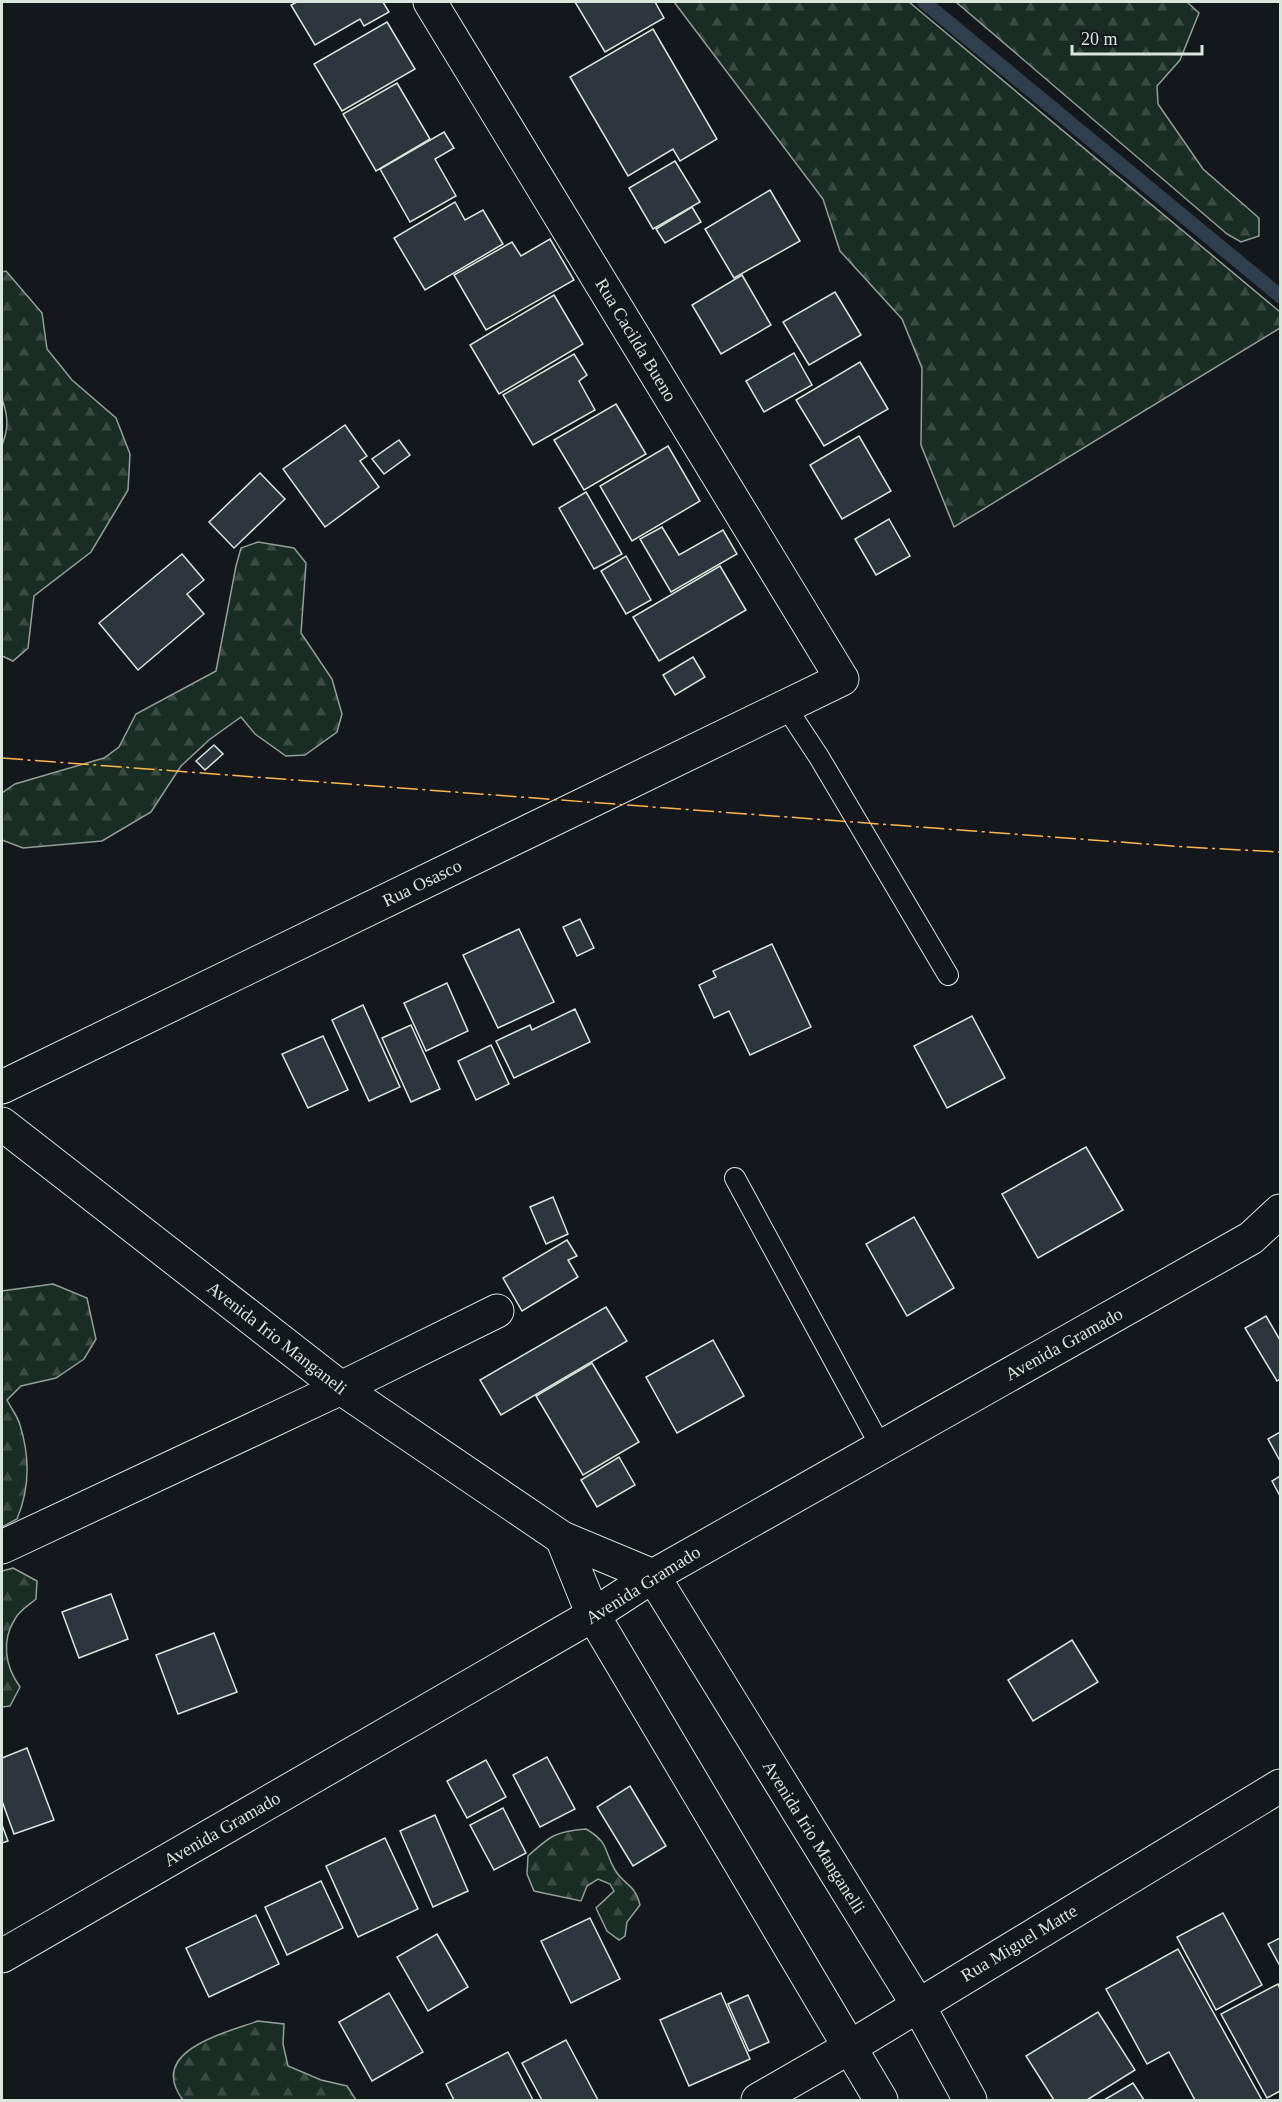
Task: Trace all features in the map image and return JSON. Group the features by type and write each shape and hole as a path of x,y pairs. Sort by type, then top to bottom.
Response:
{"street":[{"name":"Rua Cacilda Bueno","path":"430,2 842,679"},
{"name":"Rua Osasco","path":"2,1087 842,679"},
{"name":"Avenida Irio Manganeli","path":"2,1124 341,1388 562,1538 653,1576"},
{"name":"Avenida Gramado","path":"2,1956 593,1616 653,1576 1251,1238 1281,1210"},
{"path":"2,1547 341,1388 497,1311"},
{"path":"562,1538 593,1616 881,2100"},
{"name":"Avenida Irio Manganelli","path":"653,1576 918,2005 970,2100"},
{"name":"Rua Miguel Matte","path":"758,2100 850,2047 1281,1786"}],"lane":[{"path":"786,707 819,757 948,975"},
{"path":"735,1178 881,1447"}],"green space":[{"path":"674,2 909,2 1280,312 1280,328 954,527 921,445 922,368 902,319 840,251 823,199"},
{"path":"956,2 1187,2 1199,13 1180,60 1157,86 1158,104 1203,169 1259,218 1259,236 1241,242 1227,234"},
{"path":"6,271 42,313 47,349 72,380 116,418 130,454 128,490 91,552 34,596 28,648 13,661 2,656 2,445 7,422 2,399 2,272"},
{"path":"258,542 294,548 306,563 301,633 332,679 342,714 337,732 305,755 286,756 255,734 241,717 209,740 181,766 151,812 102,841 23,848 2,840 2,793 15,784 104,758 119,747 136,714 216,671 241,548"},
{"path":"53,1284 87,1298 96,1339 84,1359 56,1378 21,1386 7,1400 20,1425 26,1449 27,1472 24,1496 17,1519 2,1527 2,1291"},
{"path":"13,1568 37,1581 36,1599 17,1616 8,1636 6,1645 8,1662 20,1687 10,1706 2,1707 2,1571"},
{"path":"586,1829 603,1843 618,1875 638,1898 640,1905 627,1922 625,1936 619,1940 607,1931 596,1908 614,1891 610,1884 598,1879 587,1886 581,1901 534,1891 527,1874 528,1856 542,1844 560,1833"},
{"path":"258,2021 284,2024 283,2044 288,2066 321,2080 347,2086 356,2100 183,2100 174,2083 174,2069 182,2057 210,2038"}],"building":[{"path":"297,2 383,2 389,12 364,26 360,19 315,45 291,5"},
{"path":"575,2 655,2 664,18 605,52"},
{"path":"387,22 415,69 342,111 314,64"},
{"path":"653,29 717,139 680,161 673,149 628,176 570,77"},
{"path":"397,83 430,139 376,171 343,114"},
{"path":"444,132 454,148 435,159 456,196 410,222 380,169"},
{"path":"675,161 700,202 653,229 629,188"},
{"path":"770,190 800,241 734,278 705,229"},
{"path":"455,202 465,220 483,210 503,244 425,290 394,238"},
{"path":"692,207 701,222 665,243 656,229"},
{"path":"550,239 574,280 486,330 454,275 512,242 521,256"},
{"path":"742,275 771,325 721,354 692,305"},
{"path":"835,292 861,335 809,365 783,322"},
{"path":"554,295 583,344 499,394 470,345"},
{"path":"794,353 812,385 764,412 746,381"},
{"path":"574,354 587,375 579,381 595,410 533,445 503,395"},
{"path":"860,362 888,409 824,446 796,400"},
{"path":"616,404 646,454 584,490 554,440"},
{"path":"345,425 367,456 360,461 379,487 325,527 283,469"},
{"path":"859,436 891,491 842,519 810,465"},
{"path":"399,440 410,455 384,474 372,459"},
{"path":"668,446 700,501 632,541 600,486"},
{"path":"260,473 285,499 234,548 209,522"},
{"path":"586,492 622,554 594,569 559,508"},
{"path":"889,519 910,556 876,575 855,539"},
{"path":"662,527 679,555 723,530 737,554 671,592 640,539"},
{"path":"182,554 204,580 187,594 204,614 138,670 99,623"},
{"path":"626,556 651,600 626,614 601,571"},
{"path":"720,566 746,610 659,661 633,617"},
{"path":"693,657 705,677 675,695 663,675"},
{"path":"214,745 223,754 205,770 196,761"},
{"path":"580,919 594,948 577,956 563,927"},
{"path":"519,929 554,1002 498,1028 463,955"},
{"path":"772,944 811,1027 750,1055 729,1011 714,1018 699,985 716,977 713,971"},
{"path":"447,983 468,1031 426,1051 404,1003"},
{"path":"363,1005 400,1087 369,1101 332,1020"},
{"path":"575,1009 590,1042 514,1078 496,1041 530,1025 532,1030"},
{"path":"972,1016 1005,1078 947,1108 914,1046"},
{"path":"411,1025 440,1089 411,1102 382,1038"},
{"path":"323,1036 348,1090 308,1108 282,1054"},
{"path":"491,1045 509,1084 476,1100 458,1061"},
{"path":"1086,1147 1123,1210 1038,1258 1002,1194"},
{"path":"553,1197 568,1234 546,1244 530,1207"},
{"path":"914,1217 954,1288 907,1316 866,1244"},
{"path":"567,1240 577,1256 568,1260 578,1277 522,1311 503,1278"},
{"path":"606,1307 627,1341 501,1415 480,1380"},
{"path":"1266,1316 1280,1340 1280,1379 1277,1381 1245,1328"},
{"path":"713,1340 744,1396 677,1433 646,1377"},
{"path":"592,1363 639,1442 583,1475 536,1396"},
{"path":"1280,1432 1280,1461 1268,1439"},
{"path":"619,1457 635,1485 597,1507 581,1480"},
{"path":"1280,1476 1280,1496 1272,1481"},
{"path":"111,1594 128,1639 79,1658 62,1612"},
{"path":"214,1633 237,1692 178,1714 156,1655"},
{"path":"1072,1640 1098,1682 1033,1721 1008,1680"},
{"path":"27,1748 54,1820 14,1834 2,1801 2,1758"},
{"path":"547,1757 575,1809 540,1827 513,1775"},
{"path":"486,1760 506,1797 467,1818 447,1781"},
{"path":"630,1786 666,1846 633,1866 597,1807"},
{"path":"503,1808 526,1853 494,1870 470,1825"},
{"path":"435,1815 468,1891 433,1907 400,1831"},
{"path":"2,1825 8,1841 2,1843"},
{"path":"385,1838 418,1909 358,1937 326,1866"},
{"path":"321,1881 343,1928 287,1955 265,1907"},
{"path":"1223,1913 1262,1985 1216,2010 1177,1937"},
{"path":"256,1915 279,1964 209,1997 186,1948"},
{"path":"590,1918 620,1979 571,2003 541,1941"},
{"path":"437,1934 468,1987 428,2011 397,1957"},
{"path":"1280,1938 1280,1966 1268,1944"},
{"path":"1178,1949 1262,2100 1195,2100 1169,2052 1147,2064 1106,1989"},
{"path":"1278,1984 1280,1989 1280,2091 1267,2098 1221,2014"},
{"path":"389,1993 423,2052 372,2081 339,2022"},
{"path":"721,1993 750,2059 689,2086 660,2020"},
{"path":"748,1995 769,2042 749,2051 728,2004"},
{"path":"1098,2012 1135,2070 1087,2100 1054,2100 1026,2056"},
{"path":"566,2040 598,2100 542,2100 522,2063"},
{"path":"508,2052 533,2100 454,2100 446,2084"},
{"path":"1133,2083 1144,2100 1104,2100"}],"waterway":[{"path":"924,2 1280,296"}],"power":[{"path":"2,758 1186,847 1280,852"}]}
